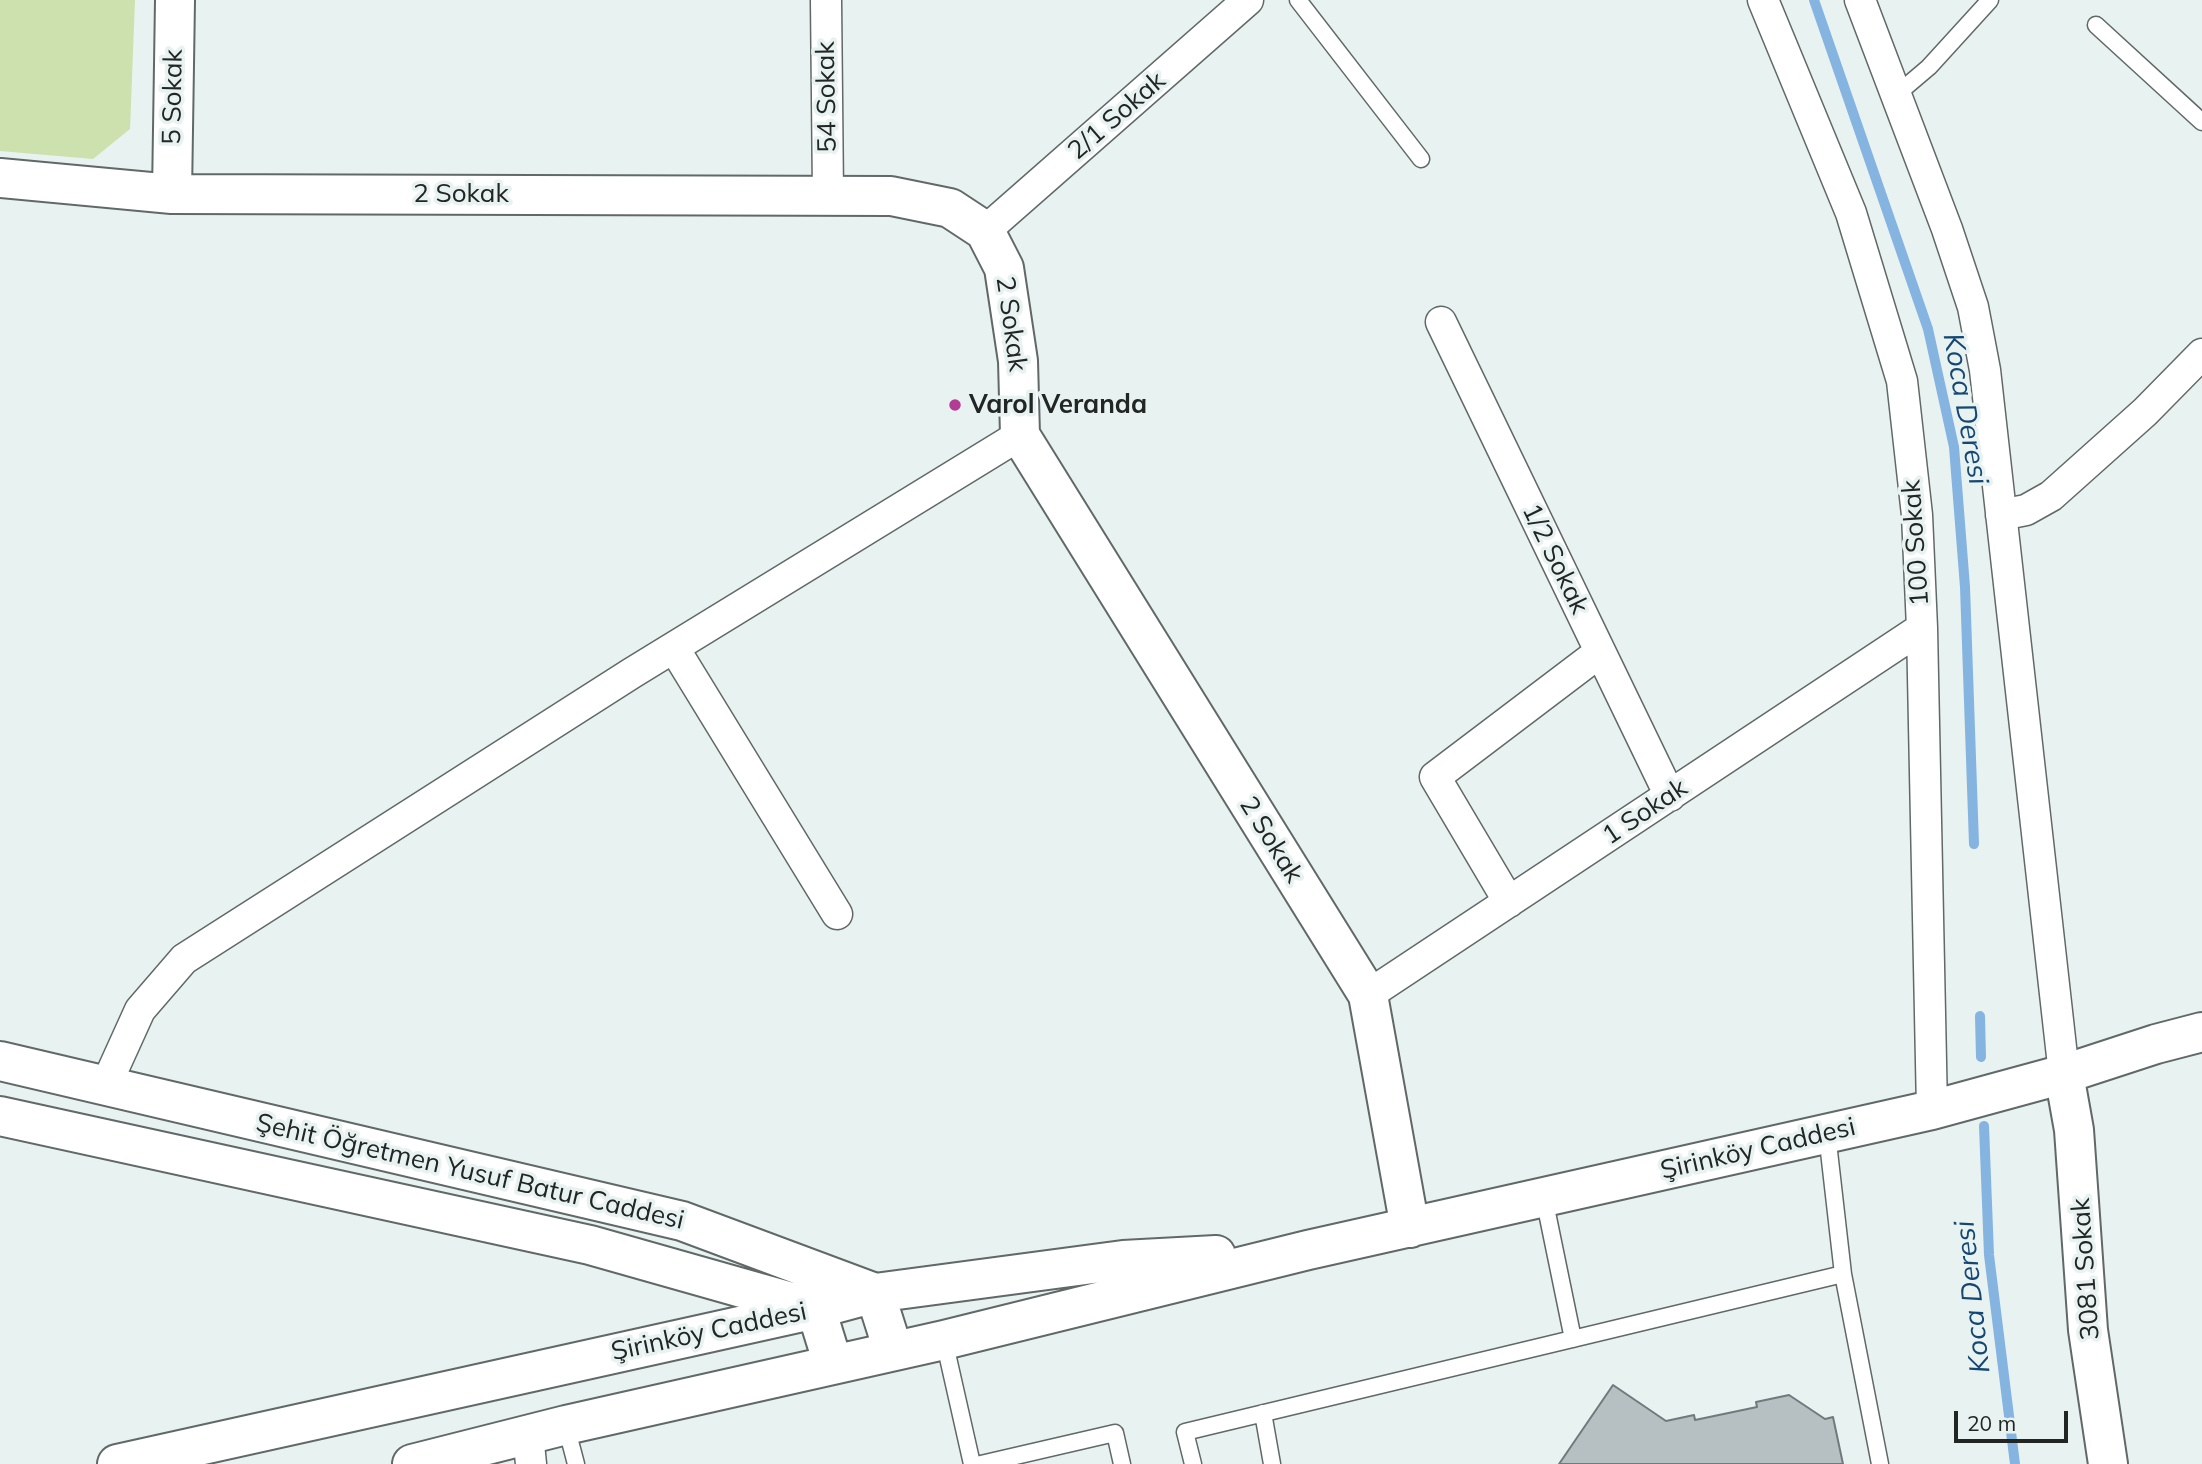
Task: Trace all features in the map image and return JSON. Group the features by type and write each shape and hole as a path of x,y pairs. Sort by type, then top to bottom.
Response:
{"main road":[{"name":"5 Sokak","path":"172,194 175,0"},
{"name":"2 Sokak","path":"0,178 172,194 891,196 950,208 985,232 1004,268 1018,361 1020,435 1368,995 1410,1228"},
{"name":"Şirinköy Caddesi","path":"412,1464 530,1449 566,1425 944,1340 1308,1250 1932,1110 2202,1032"},
{"name":"Şehit Öğretmen Yusuf Batur Caddesi","path":"0,1061 682,1221 875,1293"},
{"name":"3081 Sokak","path":"2064,1074 2074,1130 2088,1330 2108,1464"},
{"name":"Şehit Öğretmen Yusuf Batur Caddesi","path":"0,1116 590,1245 816,1309"},
{"name":"Şirinköy Caddesi","path":"117,1464 816,1309 875,1293 1123,1260 1308,1250"},
{"path":"875,1293 893,1350"},
{"path":"816,1309 833,1364"}],"street":[{"name":"54 Sokak","path":"826,0 828,194"},
{"name":"2/1 Sokak","path":"985,232 1248,0"},
{"name":"100 Sokak","path":"1763,0 1851,213 1902,381 1917,515 1922,628 1932,1110"},
{"path":"1860,0 1947,229 1973,307 1984,370 2064,1074"},
{"name":"1/2 Sokak","path":"1441,322 1670,796"},
{"path":"2001,515 2026,510 2051,496 2145,412 2202,354"},
{"path":"106,1086 140,1010 184,959 674,648 1020,435"},
{"name":"1 Sokak","path":"1368,995 1922,628"},
{"path":"674,648 837,914"},
{"path":"1509,902 1435,777 1600,652"}],"lane":[{"path":"1298,0 1421,159"},
{"path":"1896,95 1928,67 1990,0"},
{"path":"2096,25 2202,122"},
{"path":"1827,1134 1843,1274 1880,1464"},
{"path":"1544,1198 1573,1339"},
{"path":"1193,1464 1185,1432 1843,1274"},
{"path":"944,1340 972,1464"},
{"path":"1263,1413 1272,1464"},
{"path":"566,1425 576,1464"},
{"path":"981,1464 1115,1433 1122,1464"}],"green space":[{"path":"0,0 135,0 130,129 93,159 0,151"}],"building":[{"path":"1613,1385 1666,1421 1694,1415 1695,1420 1757,1407 1756,1402 1789,1395 1825,1419 1833,1417 1843,1464 1559,1464"}],"waterway":[{"name":"Koca Deresi","path":"1814,0 1928,329 1954,447 1965,587 1974,844"},
{"name":"Koca Deresi","path":"1980,1016 1981,1057"},
{"name":"Koca Deresi","path":"1984,1126 1989,1255 2015,1464"}],"place":[{"name":"Varol Veranda","path":"955,405"}]}
